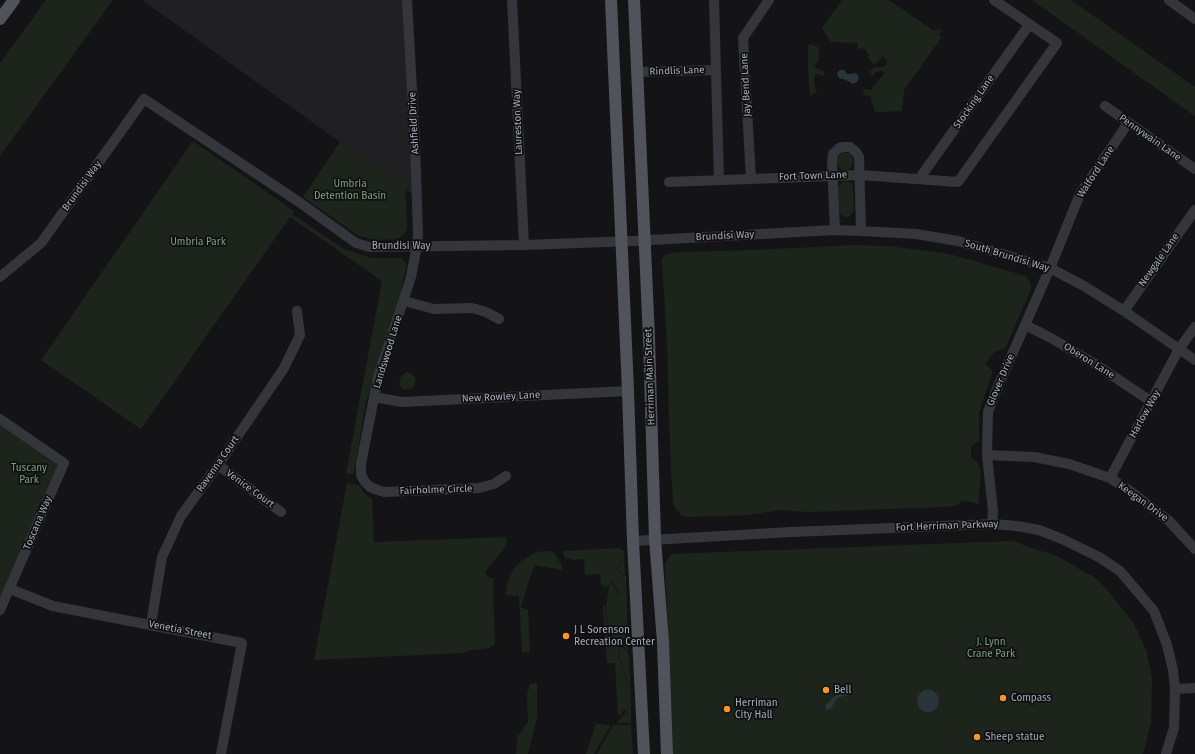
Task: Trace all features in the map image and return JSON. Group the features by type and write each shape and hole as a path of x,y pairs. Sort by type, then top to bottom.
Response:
{"main road":[{"path":"0,19 14,0"},
{"path":"611,0 633,541 644,754"},
{"name":"Herriman Main Street","path":"634,0 650,347 655,540 663,642 667,754"}],"street":[{"name":"Ashfield Drive","path":"407,0 415,143 418,219 417,246"},
{"name":"Laureston Way","path":"512,0 524,245"},
{"path":"714,0 719,180"},
{"name":"Jay Bend Lane","path":"751,179 743,38 769,0"},
{"path":"994,0 1030,25"},
{"path":"1169,0 1195,19"},
{"name":"Fort Town Lane","path":"669,182 860,175 958,182 1056,43 1030,25"},
{"name":"Stocking Lane","path":"919,179 1030,25"},
{"name":"Rindlis Lane","path":"637,72 716,70"},
{"name":"Brundisi Way","path":"0,277 41,243 144,99 298,202 356,243 369,247 524,245 861,230"},
{"name":"Pennywain Lane","path":"1105,106 1195,169"},
{"name":"Walford Lane","path":"1050,268 1080,194 1128,123"},
{"path":"835,230 832,162 834,154 839,148 850,147 856,152 859,158 861,230"},
{"name":"Newgale Lane","path":"1124,310 1195,210"},
{"name":"South Brundisi Way","path":"861,230 916,234 958,241 1050,268 1124,310 1195,360"},
{"name":"Landswood Lane","path":"365,482 361,475 361,464 378,377 404,301 411,277 417,246"},
{"name":"Glover Drive","path":"992,524 993,511 987,455 988,412 1050,268"},
{"path":"404,301 434,309 472,308 486,312 499,319"},
{"name":"Ravenna Court","path":"151,624 162,557 181,516 218,466 284,368 300,335 297,311"},
{"name":"Oberon Lane","path":"1025,325 1051,338 1095,364 1152,402"},
{"name":"Harlow Way","path":"1110,478 1179,349 1195,327"},
{"name":"New Rowley Lane","path":"374,397 402,402 628,391"},
{"name":"Toscana Way","path":"0,419 64,464 0,610"},
{"name":"Keegan Drive","path":"987,455 1034,457 1069,464 1110,478 1130,491 1169,521 1195,549"},
{"name":"Venice Court","path":"218,466 281,512"},
{"name":"Fairholme Circle","path":"365,482 374,489 384,492 479,488 494,484 506,476"},
{"name":"Fort Herriman Parkway","path":"633,541 791,532 992,524 1039,530 1062,539 1099,557 1120,571 1154,611 1167,645 1173,670 1175,689 1174,728 1166,754"},
{"name":"Venetia Street","path":"10,589 53,606 242,643 221,754"},
{"path":"1175,689 1195,688"}],"shaded area":[{"path":"142,0 407,0 417,197 340,142"},
{"path":"840,70 844,70 847,74 856,73 859,78 857,82 853,84 838,77 837,73"},
{"path":"928,690 936,693 939,701 936,709 928,712 920,709 917,701 920,693"},
{"path":"852,691 849,695 840,697 835,701 831,709 826,710 826,705 836,695"}],"green space":[{"path":"46,0 113,0 0,156 0,63"},
{"path":"842,0 889,0 934,31 936,29 942,30 939,35 942,37 904,90 902,111 875,112 871,96 864,95 863,89 872,90 873,86 883,75 884,72 881,71 876,72 873,76 869,72 875,67 884,67 886,65 887,61 883,56 874,65 867,57 869,55 865,49 862,48 857,50 858,43 831,42 822,28"},
{"path":"1032,0 1071,0 1195,87 1195,116"},
{"path":"809,44 818,47 819,61 817,61 814,67 825,72 824,76 815,74 815,89 818,90 811,96 808,66"},
{"name":"Umbria Park","path":"193,141 294,211 292,214 342,248 371,258 400,258 403,259 407,265 398,300 366,402 354,474 346,474 382,281 290,217 141,429 41,360"},
{"name":"Umbria Detention Basin","path":"340,142 394,180 405,183 407,229 399,238 374,240 359,236 303,197"},
{"path":"844,152 851,155 853,161 852,167 847,170 842,170 838,166 837,160"},
{"path":"842,182 850,182 853,186 854,211 850,216 846,217 841,215 839,209 838,187"},
{"path":"854,245 888,246 944,253 1025,276 1031,284 1031,289 1006,347 1002,350 995,351 985,364 992,370 992,374 979,414 979,441 971,446 971,458 977,462 981,471 978,505 973,502 962,501 956,506 941,507 809,512 779,510 748,515 682,516 675,508 673,502 662,259 667,254 681,252"},
{"path":"407,372 416,378 414,385 411,389 402,389 399,385 401,376"},
{"name":"Tuscany Park","path":"0,419 64,463 0,610"},
{"path":"347,483 359,485 363,492 372,499 374,542 507,537 506,546 485,572 487,576 494,579 495,644 490,648 472,650 463,653 314,660"},
{"name":"J. Lynn Crane Park","path":"1013,541 1050,553 1070,563 1088,575 1090,574 1101,583 1133,622 1146,650 1152,678 1151,723 1143,754 673,754 665,563 671,554"},
{"path":"620,548 624,551 625,575 617,570 624,553 616,570 626,576 628,652 621,643 618,657 626,677 628,696 631,702 631,723 617,723 626,712 624,709 621,715 618,716 615,663 607,663 603,606 605,606 607,628 613,644 614,642 608,628 606,607 609,586 612,582 618,592 613,605 619,592 612,580 606,587 601,585 600,574 585,575 584,559 574,560 565,558 562,551"},
{"path":"553,551 562,566 562,570 534,565 521,607 528,610 530,652 522,653 519,596 506,595 507,583 514,568 521,561 536,552"},
{"path":"621,645 629,654 631,700 628,696 627,678 619,657"},
{"path":"537,683 537,718 528,754 516,754 518,736 528,722 527,695 530,684"},
{"path":"596,723 611,725 594,754 586,754"},
{"path":"613,725 631,725 633,754 597,754"}],"place":[{"name":"J L Sorenson Recreation Center","path":"566,636"},
{"name":"Bell","path":"826,690"},
{"name":"Compass","path":"1003,698"},
{"name":"Herriman City Hall","path":"727,709"},
{"name":"Sheep statue","path":"977,737"}]}
